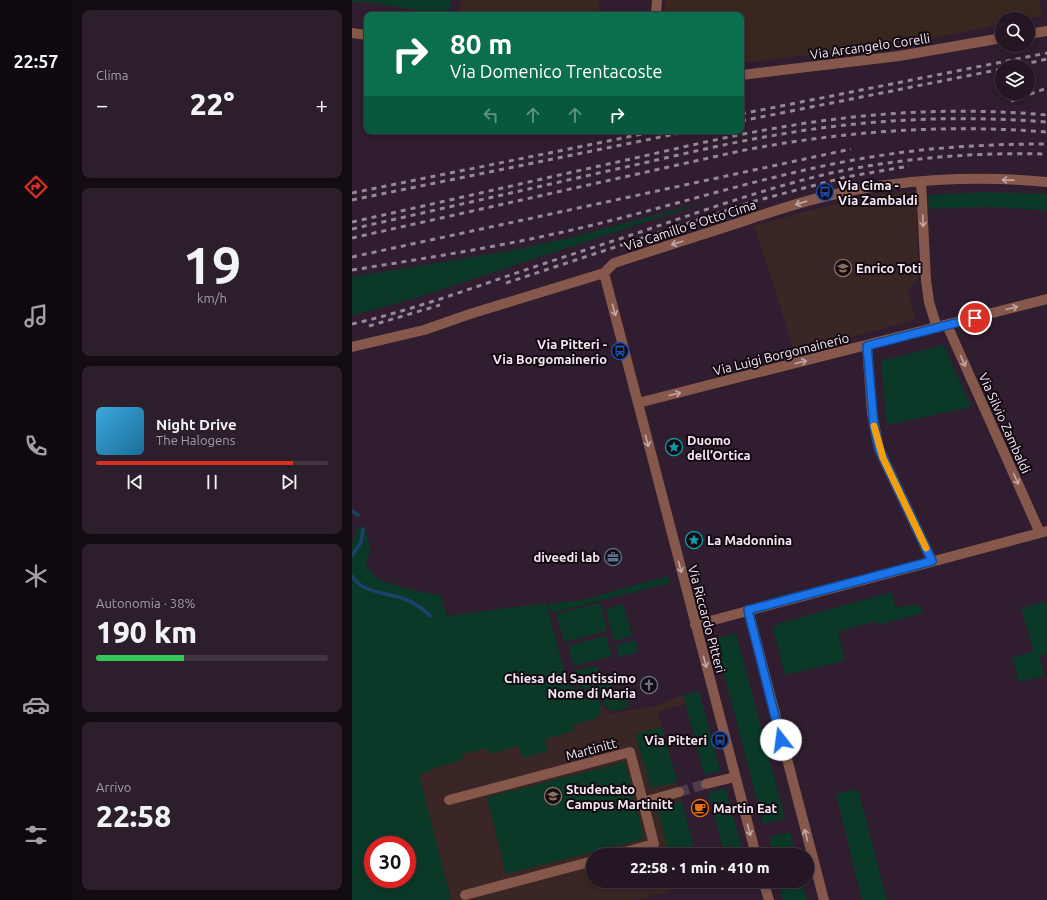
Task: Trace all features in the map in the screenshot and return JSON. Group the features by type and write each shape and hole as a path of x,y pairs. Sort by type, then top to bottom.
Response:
{"street":[{"path":"656,12 657,0"},
{"path":"1035,31 1047,26"},
{"path":"1035,32 1047,31"},
{"path":"352,33 364,35"},
{"name":"Via Arcangelo Corelli","path":"744,75 916,54 995,39"},
{"name":"Via Camillo e Otto Cima","path":"352,348 424,330 470,314 604,273 614,263 828,195 881,186 921,182 984,179 1047,182"},
{"name":"Via Silvio Zambaldi","path":"921,182 926,280 929,302 1044,532"},
{"name":"Via Riccardo Pitteri","path":"604,273 754,848"},
{"name":"Via Luigi Borgomainerio","path":"638,403 1047,299"},
{"path":"867,346 873,420 879,449 932,561"},
{"path":"695,624 1044,532"},
{"path":"748,610 824,900"},
{"name":"Martinitt","path":"449,800 630,752 654,844 639,848"},
{"path":"706,784 735,777"},
{"path":"643,802 679,792"},
{"path":"465,895 586,863"},
{"path":"765,888 769,900"}],"shaded area":[{"path":"461,0 600,0 598,12 458,12"},
{"path":"665,0 1039,0 1041,16 1035,17 1035,12 995,12 995,25 907,43 744,63 744,12 664,12"},
{"name":"Enrico Toti","path":"910,191 917,197 918,281 907,290 916,319 794,354 790,337 754,226 849,200 876,194"},
{"name":"Studentato Campus Martinitt","path":"683,695 685,704 658,712 694,848 586,848 586,888 672,888 671,891 635,900 451,900 413,756 601,705 612,714 652,707"}],"green space":[{"path":"352,0 452,0 450,9 444,12 420,12 374,3 352,2"},
{"path":"985,192 1047,194 1047,210 985,207 929,209 928,196 930,195"},
{"path":"712,200 402,302 352,315 352,277 503,252 569,238"},
{"path":"944,345 971,407 887,425 881,361"},
{"path":"365,526 370,549 366,565 377,579 407,589 441,596 447,616 546,603 568,685 596,698 601,705 598,718 573,725 575,731 545,739 548,751 522,758 519,746 489,754 487,748 462,754 463,760 419,774 451,900 352,900 352,543 357,528 363,529"},
{"path":"668,576 670,583 551,613 548,604 583,600"},
{"path":"892,592 895,608 919,604 923,613 878,625 876,621 838,632 844,661 785,675 774,633 774,628 777,624"},
{"path":"1047,601 1047,654 1039,656 1044,676 1019,682 1012,658 1034,651 1021,608"},
{"path":"600,603 607,631 564,642 556,614"},
{"path":"623,604 632,636 614,641 606,609"},
{"path":"736,633 785,818 763,824 715,639"},
{"path":"606,636 612,656 573,666 568,646"},
{"path":"635,640 638,652 619,657 616,645"},
{"path":"597,666 602,682 611,680 616,700 626,698 628,707 612,711 604,705 602,700 585,689 573,684 571,672"},
{"path":"699,691 720,771 704,775 683,695"},
{"path":"662,727 677,782 651,788 635,734"},
{"path":"625,762 644,839 609,848 586,848 586,854 506,874 487,797"},
{"path":"725,788 742,848 723,848 708,793"},
{"path":"858,789 887,900 862,900 836,794"},
{"path":"682,801 694,848 667,848 657,807"},
{"path":"790,832 794,848 771,848 769,837"},
{"path":"779,888 804,888 807,900 783,900"}],"waterway":[{"path":"352,511 358,515"},
{"path":"352,556 361,542 363,529"},
{"path":"352,576 356,581 368,589 406,600 424,610 430,616"}],"tunnel":[{"path":"679,792 706,784"}],"railway":[{"path":"744,113 1047,53"},
{"path":"1035,62 1047,59"},
{"path":"744,120 995,70"},
{"path":"1011,101 1047,88"},
{"path":"352,222 702,143 815,122 914,112 947,111 981,111 1047,115"},
{"path":"352,229 718,146 815,129 881,122 947,119 1047,122"},
{"path":"352,238 740,151 817,138 931,129 1047,132"},
{"path":"352,193 642,134"},
{"path":"352,200 675,134"},
{"path":"352,270 475,250 536,238 597,224 771,178 842,162 940,148 983,145 1047,144"},
{"path":"352,257 851,149"},
{"path":"352,324 442,298 742,198 831,173 885,163 939,157 993,154 1047,154"},
{"path":"506,283 755,201 846,177 909,166"},
{"path":"369,326 440,305"}],"slow traffic":[{"path":"874,426 879,449 926,548"}],"place":[{"name":"Via Cima - Via Zambaldi","path":"825,192"},
{"name":"Enrico Toti","path":"843,268"},
{"name":"Via Pitteri - Via Borgomainerio","path":"620,351"},
{"name":"Duomo dell’Ortica","path":"674,447"},
{"name":"La Madonnina","path":"694,540"},
{"name":"diveedi lab","path":"613,557"},
{"name":"Chiesa del Santissimo Nome di Maria","path":"649,685"},
{"name":"Via Pitteri","path":"720,740"},
{"name":"Studentato Campus Martinitt","path":"553,796"},
{"name":"Martin Eat","path":"700,808"}],"route":[{"path":"781,740 748,610 932,561 879,449 872,413 867,346 975,318"}]}
